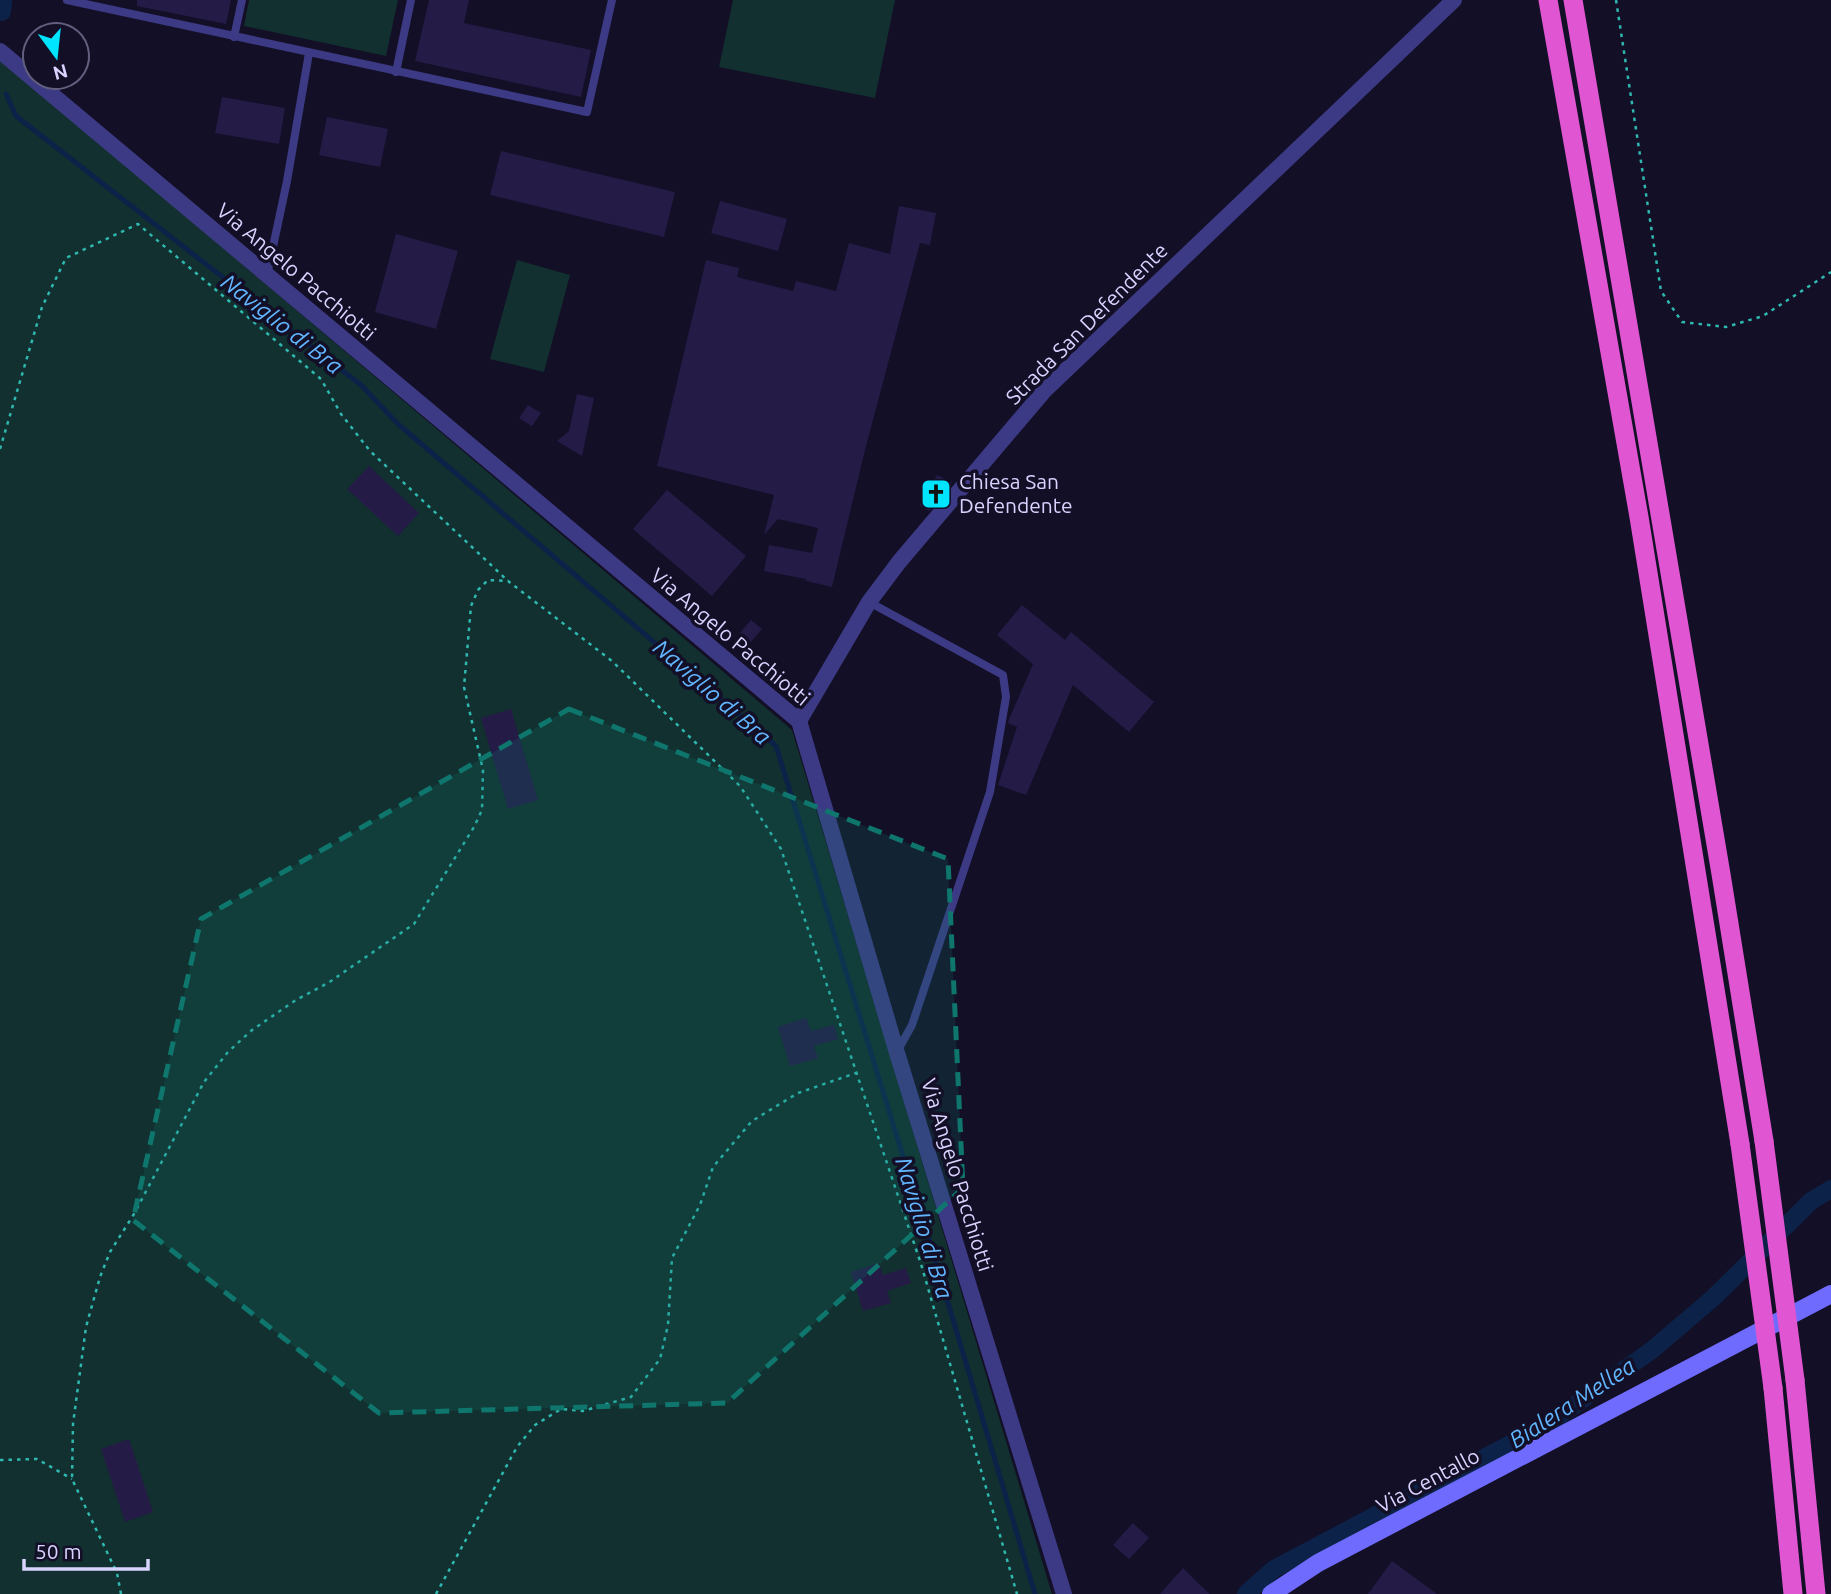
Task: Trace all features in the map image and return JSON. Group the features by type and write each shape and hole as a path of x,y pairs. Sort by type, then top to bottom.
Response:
{"highway":[{"path":"1548,0 1639,516 1740,1144 1773,1388 1793,1594"},
{"path":"1573,0 1764,1141 1795,1380 1816,1594"}],"main road":[{"name":"Via Centallo","path":"1271,1594 1318,1563 1831,1294"}],"street":[{"name":"Strada San Defendente","path":"799,721 869,602 899,562 1044,391 1454,0"},
{"name":"Via Angelo Pacchiotti","path":"0,51 799,721 897,1053 1064,1594"}],"lane":[{"path":"67,0 587,113 612,0"},
{"path":"234,37 242,0"},
{"path":"396,72 411,0"},
{"path":"268,275 309,53"},
{"path":"869,602 1003,675 1006,697 990,792 912,1025 897,1053"}],"path":[{"path":"1616,0 1661,291 1682,322 1726,327 1763,316 1831,272"},
{"path":"0,449 42,307 66,258 138,224 321,379 341,414 370,451 508,581 612,661 740,786 781,849 921,1264 1017,1594"},
{"path":"121,1594 117,1573 72,1479 73,1424 86,1327 100,1277 110,1252 134,1214 204,1082 228,1052 252,1030 296,1000 328,983 414,924 474,827 482,810 483,770 464,687 471,606 478,590 488,580 508,581"},
{"path":"436,1594 517,1447 535,1425 561,1409 583,1411 631,1397 660,1359 668,1325 673,1258 700,1205 712,1167 752,1121 799,1093 857,1072"},
{"path":"0,1460 37,1459 72,1479"}],"highlighted area":[{"path":"569,709 948,859 963,1188 727,1403 379,1413 133,1220 201,919"}],"green space":[{"path":"249,0 398,0 386,56 244,26"},
{"path":"733,0 895,0 875,98 719,67"},
{"path":"0,52 21,74 21,91 38,91 792,730 1052,1594 0,1594"},
{"path":"517,260 570,275 544,372 490,359"}],"building":[{"path":"137,0 231,0 226,24 137,6"},
{"path":"429,0 469,0 464,23 591,50 581,97 415,61"},
{"path":"222,97 285,108 279,144 215,133"},
{"path":"327,117 388,129 380,167 319,155"},
{"path":"501,151 675,192 664,237 490,195"},
{"path":"720,201 787,219 778,251 711,233"},
{"path":"899,206 936,213 930,245 920,243 832,587 764,571 769,545 812,553 818,528 778,519 764,535 774,495 657,466 706,260 739,268 737,277 793,291 796,281 836,291 849,243 890,254"},
{"path":"396,234 458,251 436,329 375,312"},
{"path":"577,394 594,398 582,456 557,441 569,431"},
{"path":"528,405 541,413 532,426 519,418"},
{"path":"369,466 419,513 398,536 347,489"},
{"name":"Chiesa San Defendente","path":"937,475 952,483 929,511 920,505"},
{"path":"667,490 746,556 712,596 633,529"},
{"path":"1022,605 1065,640 1071,632 1154,702 1129,732 1073,685 1026,795 998,785 1017,727 1008,723 1009,719 1033,664 997,635"},
{"path":"751,620 762,629 749,644 738,635"},
{"path":"511,709 538,800 508,809 481,718"},
{"path":"806,1018 811,1031 834,1025 838,1039 814,1046 818,1058 790,1066 778,1027"},
{"path":"879,1263 883,1275 906,1268 911,1283 887,1291 891,1303 863,1311 851,1272"},
{"path":"129,1439 153,1512 125,1522 101,1449"},
{"path":"1133,1523 1149,1538 1129,1559 1113,1545"},
{"path":"1392,1561 1437,1594 1368,1594"},
{"path":"1183,1568 1201,1586 1210,1594 1160,1594"}],"waterway":[{"name":"Naviglio di Bra","path":"2,12 3,0"},
{"name":"Naviglio di Bra","path":"6,94 16,116 361,385 398,424 776,746 934,1256 1035,1594"},
{"name":"Bialera Mellea","path":"1246,1594 1274,1569 1548,1424 1652,1350 1713,1298 1811,1201 1831,1189"}],"place":[{"name":"Chiesa San Defendente","path":"936,494"}]}
